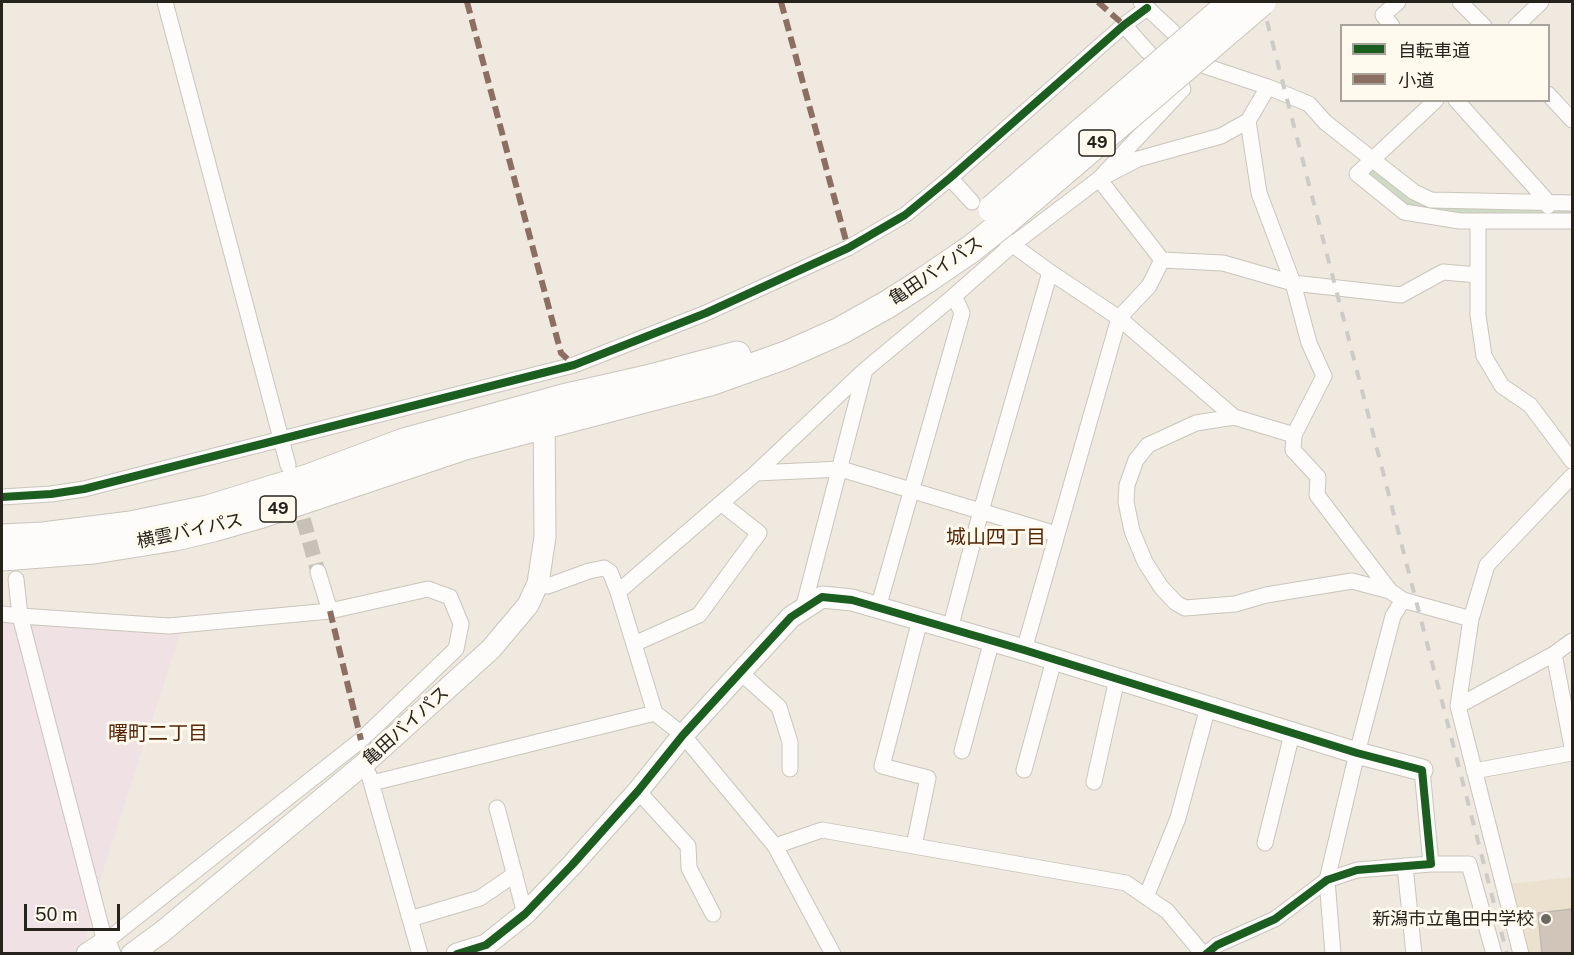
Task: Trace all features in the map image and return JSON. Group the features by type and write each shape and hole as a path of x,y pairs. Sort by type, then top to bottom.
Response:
{"highway":[{"name":"亀田バイパス","path":"544,414 678,391 751,369 840,331 922,272 974,224 1232,2"},
{"name":"亀田バイパス","path":"922,272 971,249 1262,2"},
{"name":"横雲バイパス","path":"2,538 43,536 131,525 208,509 308,478 404,442 544,414"},
{"name":"横雲バイパス","path":"9,568 213,528 293,504 544,414"}],"street":[{"path":"165,2 288,465"},
{"path":"1390,24 1383,15 1398,2"},
{"path":"1460,2 1482,24"},
{"path":"1518,24 1541,2"},
{"path":"2,497 84,489 574,365 706,313 848,248 905,215 1124,25 1144,4 1173,32"},
{"path":"1124,25 1148,51"},
{"path":"1205,66 1268,87 1309,104 1325,122 1373,160 1414,192 1431,200 1572,203"},
{"path":"618,592 756,473 865,370 954,296 1008,241 1099,179 1138,159 1221,136 1248,121 1268,87"},
{"path":"1099,179 1183,89"},
{"path":"1550,96 1572,120"},
{"path":"1434,102 1357,174 1404,212 1460,221 1572,221"},
{"path":"1458,102 1548,202 1549,221"},
{"path":"1248,121 1259,193 1293,283 1309,343 1324,376 1294,435 1293,450 1318,477 1317,495 1396,596 1394,616 1357,753 1327,880 1333,954"},
{"path":"950,178 972,202"},
{"path":"1099,179 1162,260 1223,263 1293,283 1401,294 1443,273 1478,275"},
{"path":"1478,221 1478,315 1484,356 1502,386 1530,405 1572,461"},
{"path":"1008,241 1119,318 1234,417 1294,435"},
{"path":"1024,650 1119,318 1149,286 1162,260"},
{"path":"950,629 981,511 1050,272"},
{"path":"878,608 962,313 954,296"},
{"path":"803,609 865,370"},
{"path":"538,374 544,414"},
{"name":"亀田バイパス","path":"132,954 369,773 491,649 528,605 538,583 545,537 544,414"},
{"path":"1234,417 1196,423 1148,445 1136,459 1127,485 1126,502 1132,531 1145,562 1161,587 1176,603 1185,608 1235,604 1266,595 1352,581 1471,619"},
{"path":"756,473 841,469 1056,534"},
{"path":"1521,954 1458,706 1471,619 1487,565 1572,476"},
{"path":"634,644 699,615 759,533 721,503"},
{"path":"9,568 107,948"},
{"path":"538,583 548,586 604,568 610,572 655,714 683,735 775,846 833,954"},
{"path":"318,572 330,611"},
{"path":"2,614 169,626 330,611 428,589 450,597 461,624 456,649 361,740 107,948 87,954"},
{"path":"457,954 489,949 525,914 638,791 683,735 791,617 822,597 852,600 992,640 1292,734 1422,770 1431,864"},
{"path":"914,846 928,778 882,766 920,620"},
{"path":"962,751 992,640"},
{"path":"1458,706 1554,654 1572,641"},
{"path":"1554,654 1572,747"},
{"path":"1024,770 1054,660"},
{"path":"740,672 779,707 790,742 790,769"},
{"path":"1094,782 1117,680"},
{"path":"1146,897 1178,818 1208,707"},
{"path":"369,773 655,714"},
{"path":"1265,843 1292,734"},
{"path":"361,740 420,954"},
{"path":"1474,771 1572,753"},
{"path":"638,791 688,846 688,868 713,914"},
{"path":"497,808 525,914"},
{"path":"775,846 822,830 1126,883 1167,911 1205,954 1217,945 1275,919 1327,880 1357,870 1431,864 1468,864 1494,954"},
{"path":"1405,866 1414,954"},
{"path":"410,919 480,898 515,874"}],"shaded area":[{"path":"2,619 180,633 92,905 84,953 2,953"},
{"name":"新潟市立亀田中学校","path":"1572,877 1572,953 1528,953 1510,884"}],"green space":[{"path":"1372,169 1422,204 1572,208 1572,218 1471,217 1408,208 1366,174"}],"building":[{"path":"1572,909 1572,954 1542,954 1538,913"}],"tunnel":[{"path":"297,497 318,572"}],"railway":[{"path":"1262,2 1507,954"}],"marked path":[{"path":"467,2 561,353 574,365"},
{"path":"781,2 848,248"},
{"path":"1098,2 1124,25"},
{"path":"330,611 361,740"}],"cycle path":[{"path":"2,497 84,489 574,365 706,313 848,248 905,215 1124,25 1147,8"},
{"path":"457,954 486,945 525,914 572,865 638,791 683,735 791,617 822,597 852,600 1024,650 1357,753 1422,770 1431,864 1357,870 1327,880 1275,919 1217,945 1206,954"}],"place":[{"name":"新潟市立亀田中学校","path":"1546,919"}],"district":[{"name":"城山四丁目","path":"996,538"},
{"name":"曙町二丁目","path":"158,734"}]}
